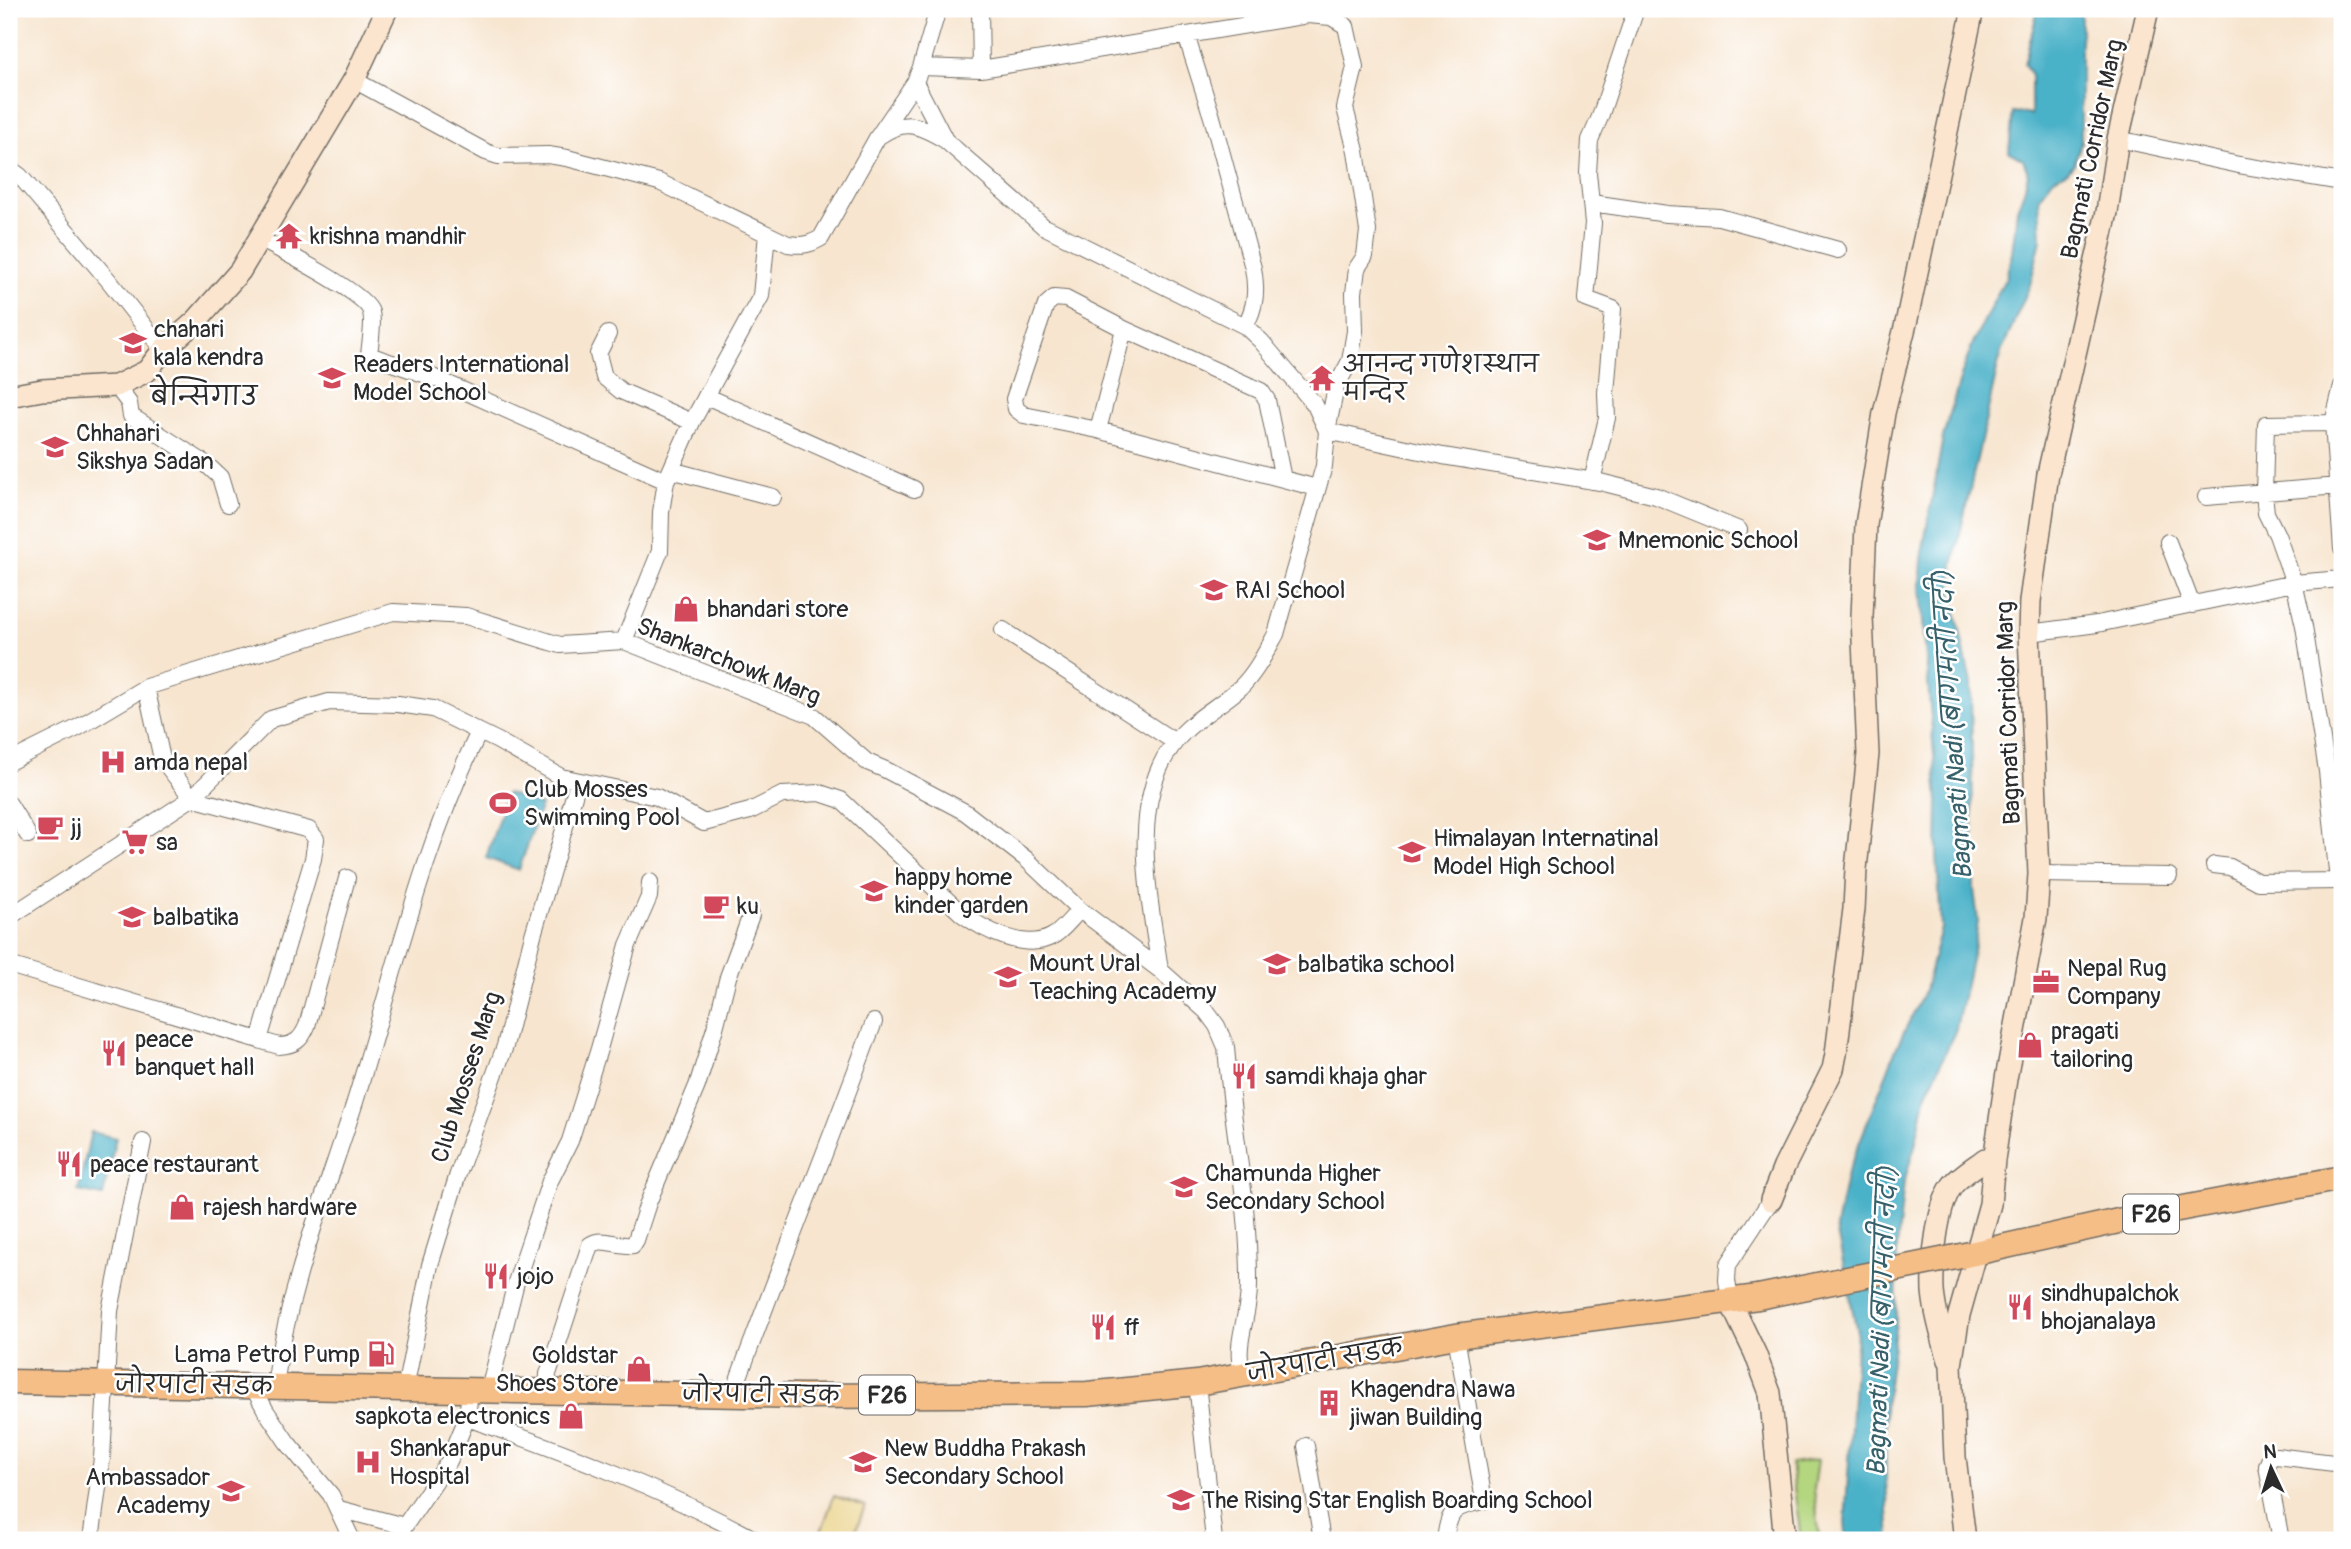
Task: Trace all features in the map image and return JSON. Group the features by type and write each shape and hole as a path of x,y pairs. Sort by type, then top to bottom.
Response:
{"main road":[{"name":"F26","path":"1968,1255 2141,1216 2342,1178"},
{"name":"जोरपाटी सडक","path":"9,1382 735,1395 1087,1394 1197,1383 1456,1336 1758,1297 1968,1255"}],"street":[{"path":"9,396 42,390 116,386 147,372 163,350 196,321 240,271 354,80 387,9"},
{"path":"354,80 486,152 498,156 548,155 567,158 659,182 788,244 810,245 821,238 877,138 918,74 938,9"},
{"path":"980,9 981,69"},
{"path":"1592,481 1608,418 1606,393 1613,309 1586,299 1592,223 1588,173 1590,139 1636,9"},
{"path":"1785,1540 1770,1392 1730,1301 1728,1265 1771,1200 1784,1167 1833,1069 1836,1054 1854,909 1868,754 1862,617 1866,525 1884,413 1907,319 1973,9"},
{"name":"Bagmati Corridor Marg","path":"1951,1365 1968,1255 1990,1204 1994,1160 2021,991 2036,918 2039,874 2029,633 2030,601 2048,474 2107,212 2118,139 2148,9"},
{"path":"918,74 981,69 1050,59 1308,15 1331,17 1346,26 1355,67 1345,108 1356,151 1368,231 1365,256 1356,268 1355,331 1350,361 1336,387 1327,431 1324,466 1276,634 1262,659 1241,686 1175,742 1157,776 1146,820 1147,880 1160,970"},
{"path":"1186,35 1212,117 1253,268 1256,287 1253,312 1245,326"},
{"path":"918,74 945,140"},
{"path":"877,138 892,127 922,127 945,140 1043,226 1245,326 1315,405 1327,431"},
{"path":"2118,139 2239,165 2342,181"},
{"path":"9,168 20,176 110,282 163,350"},
{"path":"1592,203 1667,214 1719,217 1838,250"},
{"path":"624,641 660,551 661,512 669,475 692,422 761,296 767,234"},
{"path":"258,238 364,301 371,312 369,355 435,379 669,475 773,497"},
{"path":"1283,479 1266,400 1261,391 1124,329 1066,299 1054,298 1046,305 1014,399 1016,409 1024,415 1098,430 1283,479 1317,488"},
{"path":"1098,430 1124,329"},
{"path":"608,334 598,354 604,377 621,391 692,422"},
{"path":"116,386 129,402 131,416 206,464 220,478 228,504"},
{"path":"2342,386 2333,423 2342,549"},
{"path":"706,396 914,489"},
{"path":"2214,865 2230,867 2258,882 2340,881 2327,771 2304,626 2294,583 2266,513 2264,493 2266,424 2333,423"},
{"path":"1327,431 1443,456 1592,481 1656,496 1740,530"},
{"path":"2206,497 2338,486"},
{"path":"2168,542 2192,605"},
{"path":"2029,633 2096,624 2294,583 2342,579"},
{"name":"Shankarchowk Marg","path":"9,762 77,728 146,687 393,612 467,616 560,645 624,641 814,716 867,762 965,812 1026,859 1080,910 1160,970 1206,1011 1217,1026 1226,1047 1247,1235 1250,1289 1238,1353 1242,1375"},
{"path":"1003,629 1175,742"},
{"path":"146,687 162,759 192,798 309,830 316,839 313,859 259,1040"},
{"path":"9,917 192,798 271,719 328,702 398,704 433,709 561,778 657,797 704,823 750,811 782,795 820,793 841,800 962,914 978,926 1022,941 1038,942 1053,936 1080,910"},
{"path":"352,1540 331,1495 266,1411 264,1386 428,858 479,732"},
{"name":"Club Mosses Marg","path":"405,1389 430,1265 458,1174 505,1046 533,935 578,782"},
{"path":"9,804 28,835"},
{"path":"2039,874 2169,876"},
{"path":"9,965 279,1046 294,1045 307,1026 346,878"},
{"path":"339,1509 399,1533 449,1461 480,1390 551,1181 569,1141 599,1049 628,945 649,897 650,882"},
{"path":"547,1391 548,1374 590,1245 594,1241 603,1241 627,1246 636,1240 648,1203 697,1086 728,978 751,915"},
{"path":"735,1395 779,1267 817,1177 874,1022"},
{"path":"91,1540 102,1458 110,1311 143,1142"},
{"path":"1965,1540 1955,1457 1951,1365 1941,1335 1933,1292 1937,1236 1945,1199 1952,1184 1985,1159 1994,1160"},
{"path":"1445,1540 1449,1517 1460,1506 1484,1500 1456,1336"},
{"path":"1197,1383 1214,1540"},
{"path":"467,1418 590,1462 709,1515 756,1540"},
{"path":"1306,1446 1322,1540"},
{"path":"2281,1540 2267,1466 2270,1458 2276,1456 2342,1464"}],"green space":[{"path":"1818,1460 1814,1489 1820,1540 1801,1540 1791,1464"}],"sand":[{"path":"834,1496 865,1506 852,1540 818,1540"}],"water":[{"name":"Bagmati Nadi (बागमती नदी)","path":"2038,9 2081,9 2081,143 2074,164 2068,171 2054,178 2039,197 2041,240 2030,285 2001,352 1953,565 1952,593 1971,683 1974,889 1978,921 1956,1029 1925,1098 1904,1182 1897,1247 1896,1322 1885,1408 1890,1540 1847,1540 1845,1524 1857,1332 1836,1227 1846,1177 1898,1044 1925,990 1941,928 1937,854 1938,802 1920,586 1923,548 1943,437 1962,373 1973,343 2006,277 2012,253 2017,209 2028,173 2023,160 2009,152 2013,112 2031,115 2031,75 2024,64"},
{"path":"507,793 541,805 519,870 486,858"},
{"path":"91,1132 116,1138 103,1196 78,1191"}],"place":[{"name":"krishna mandhir","path":"289,236"},
{"name":"chahari kala kendra","path":"133,343"},
{"name":"Readers International Model School","path":"332,378"},
{"name":"आनन्द गणेशस्थान मन्दिर","path":"1322,378"},
{"name":"Chhahari Sikshya Sadan","path":"55,447"},
{"name":"Mnemonic School","path":"1597,540"},
{"name":"RAI School","path":"1214,590"},
{"name":"bhandari store","path":"686,609"},
{"name":"amda nepal","path":"113,762"},
{"name":"Club Mosses Swimming Pool","path":"503,803"},
{"name":"jj","path":"50,827"},
{"name":"sa","path":"135,842"},
{"name":"Himalayan Internatinal Model High School","path":"1412,852"},
{"name":"happy home kinder garden","path":"874,891"},
{"name":"ku","path":"716,906"},
{"name":"balbatika","path":"132,917"},
{"name":"balbatika school","path":"1277,964"},
{"name":"Mount Ural Teaching Academy","path":"1008,977"},
{"name":"Nepal Rug Company","path":"2046,982"},
{"name":"pragati tailoring","path":"2030,1045"},
{"name":"peace banquet hall","path":"114,1053"},
{"name":"samdi khaja ghar","path":"1244,1076"},
{"name":"peace restaurant","path":"69,1164"},
{"name":"Chamunda Higher Secondary School","path":"1184,1187"},
{"name":"rajesh hardware","path":"182,1207"},
{"name":"jojo","path":"496,1276"},
{"name":"sindhupalchok bhojanalaya","path":"2020,1307"},
{"name":"ff","path":"1103,1327"},
{"name":"Lama Petrol Pump","path":"381,1354"},
{"name":"Goldstar Shoes Store","path":"639,1369"},
{"name":"Khagendra Nawa jiwan Building","path":"1329,1403"},
{"name":"sapkota electronics","path":"571,1416"},
{"name":"Shankarapur Hospital","path":"368,1462"},
{"name":"New Buddha Prakash Secondary School","path":"863,1462"},
{"name":"Ambassador Academy","path":"231,1491"},
{"name":"The Rising Star English Boarding School","path":"1181,1500"}],"district":[{"name":"बेन्सिगाउ","path":"204,396"}]}
